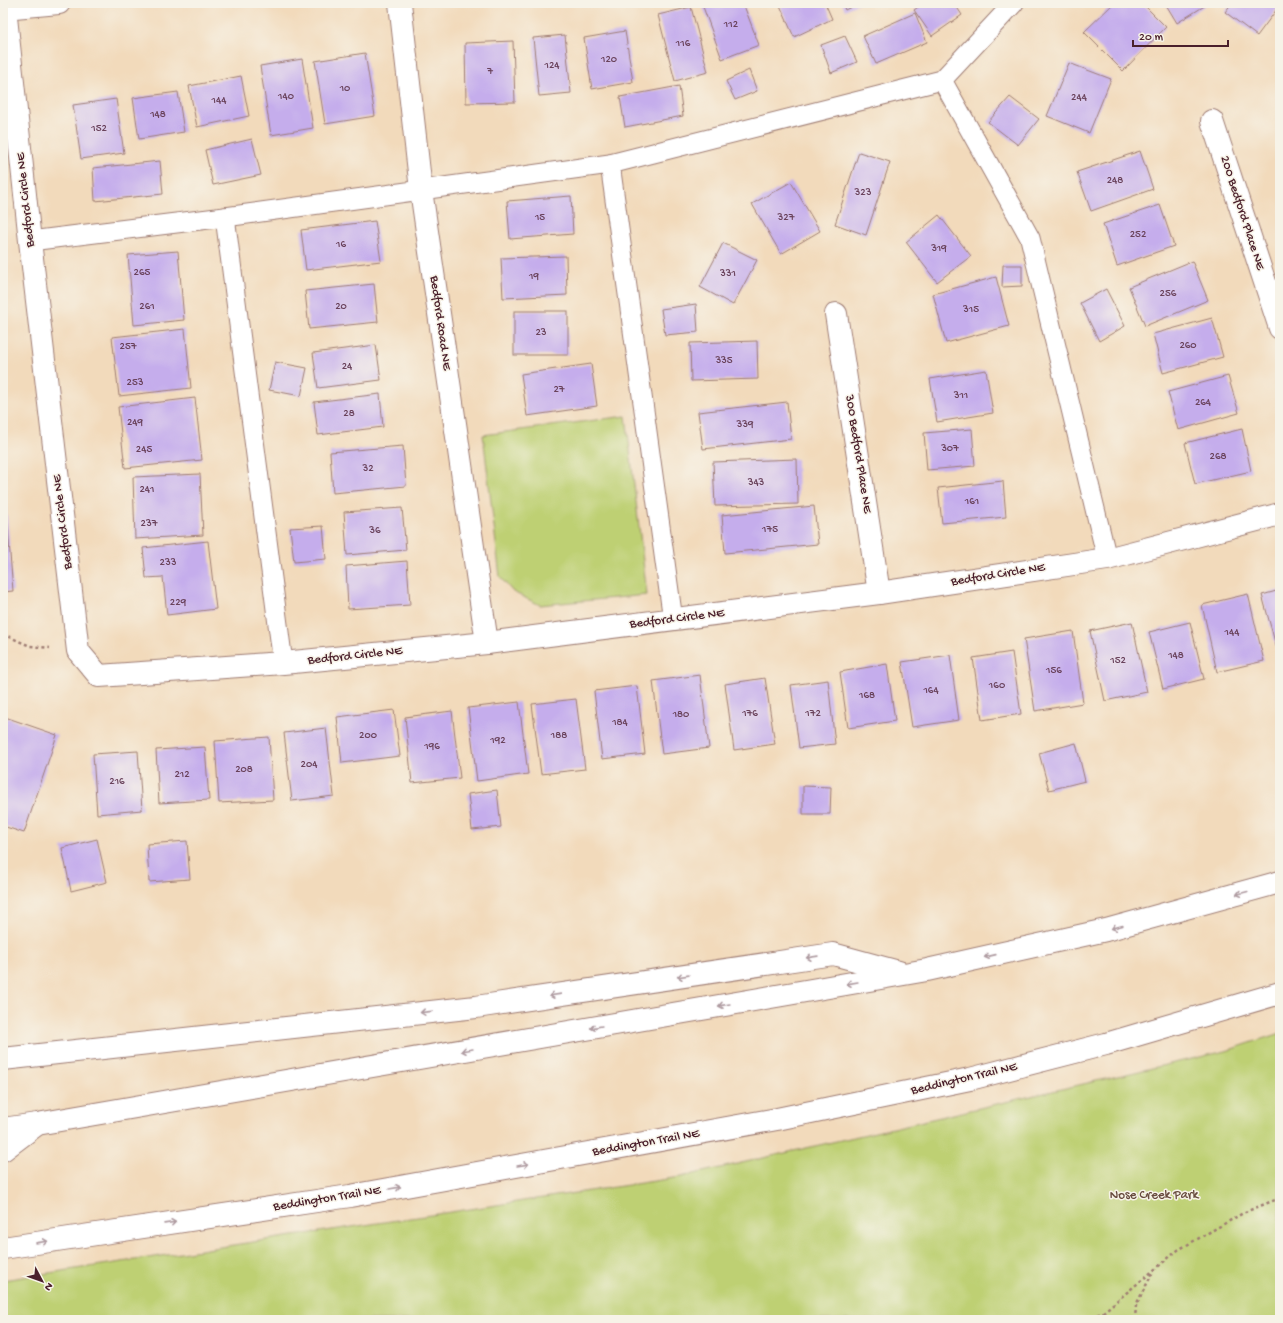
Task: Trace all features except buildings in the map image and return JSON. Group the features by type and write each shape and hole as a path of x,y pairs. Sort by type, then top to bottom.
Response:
{"main road":[{"path":"4,8 59,3"},
{"name":"Bedford Road NE","path":"400,3 421,190 487,643"},
{"name":"Bedford Circle NE","path":"4,8 78,651 99,676 282,663 487,643 879,593 1107,559 1280,514"},
{"name":"200 Bedford Place NE","path":"1212,120 1280,328"},
{"name":"300 Bedford Place NE","path":"836,314 879,593"},
{"path":"3,1129 927,970 1106,930 1280,882"},
{"path":"3,1059 476,1007 833,954 904,974"},
{"name":"Beddington Trail NE","path":"3,1248 350,1196 777,1119 985,1075 1106,1044 1280,993"},
{"path":"3,1150 37,1124"}],"lane":[{"path":"30,241 225,217 610,164 942,80 1014,3"},
{"path":"942,80 1030,238 1107,559"},
{"path":"610,164 673,620"},
{"path":"225,217 282,663"}],"path":[{"path":"3,634 30,646 78,651"},
{"path":"1080,1320 1102,1313 1178,1250 1245,1212 1280,1198"},
{"path":"1135,1320 1136,1305 1154,1270"}],"green space":[{"path":"626,416 647,595 540,605 513,592 500,577 483,435"},
{"name":"Nose Creek Park","path":"1280,1033 1280,1320 3,1320 3,1280 681,1177 1226,1051"}]}
